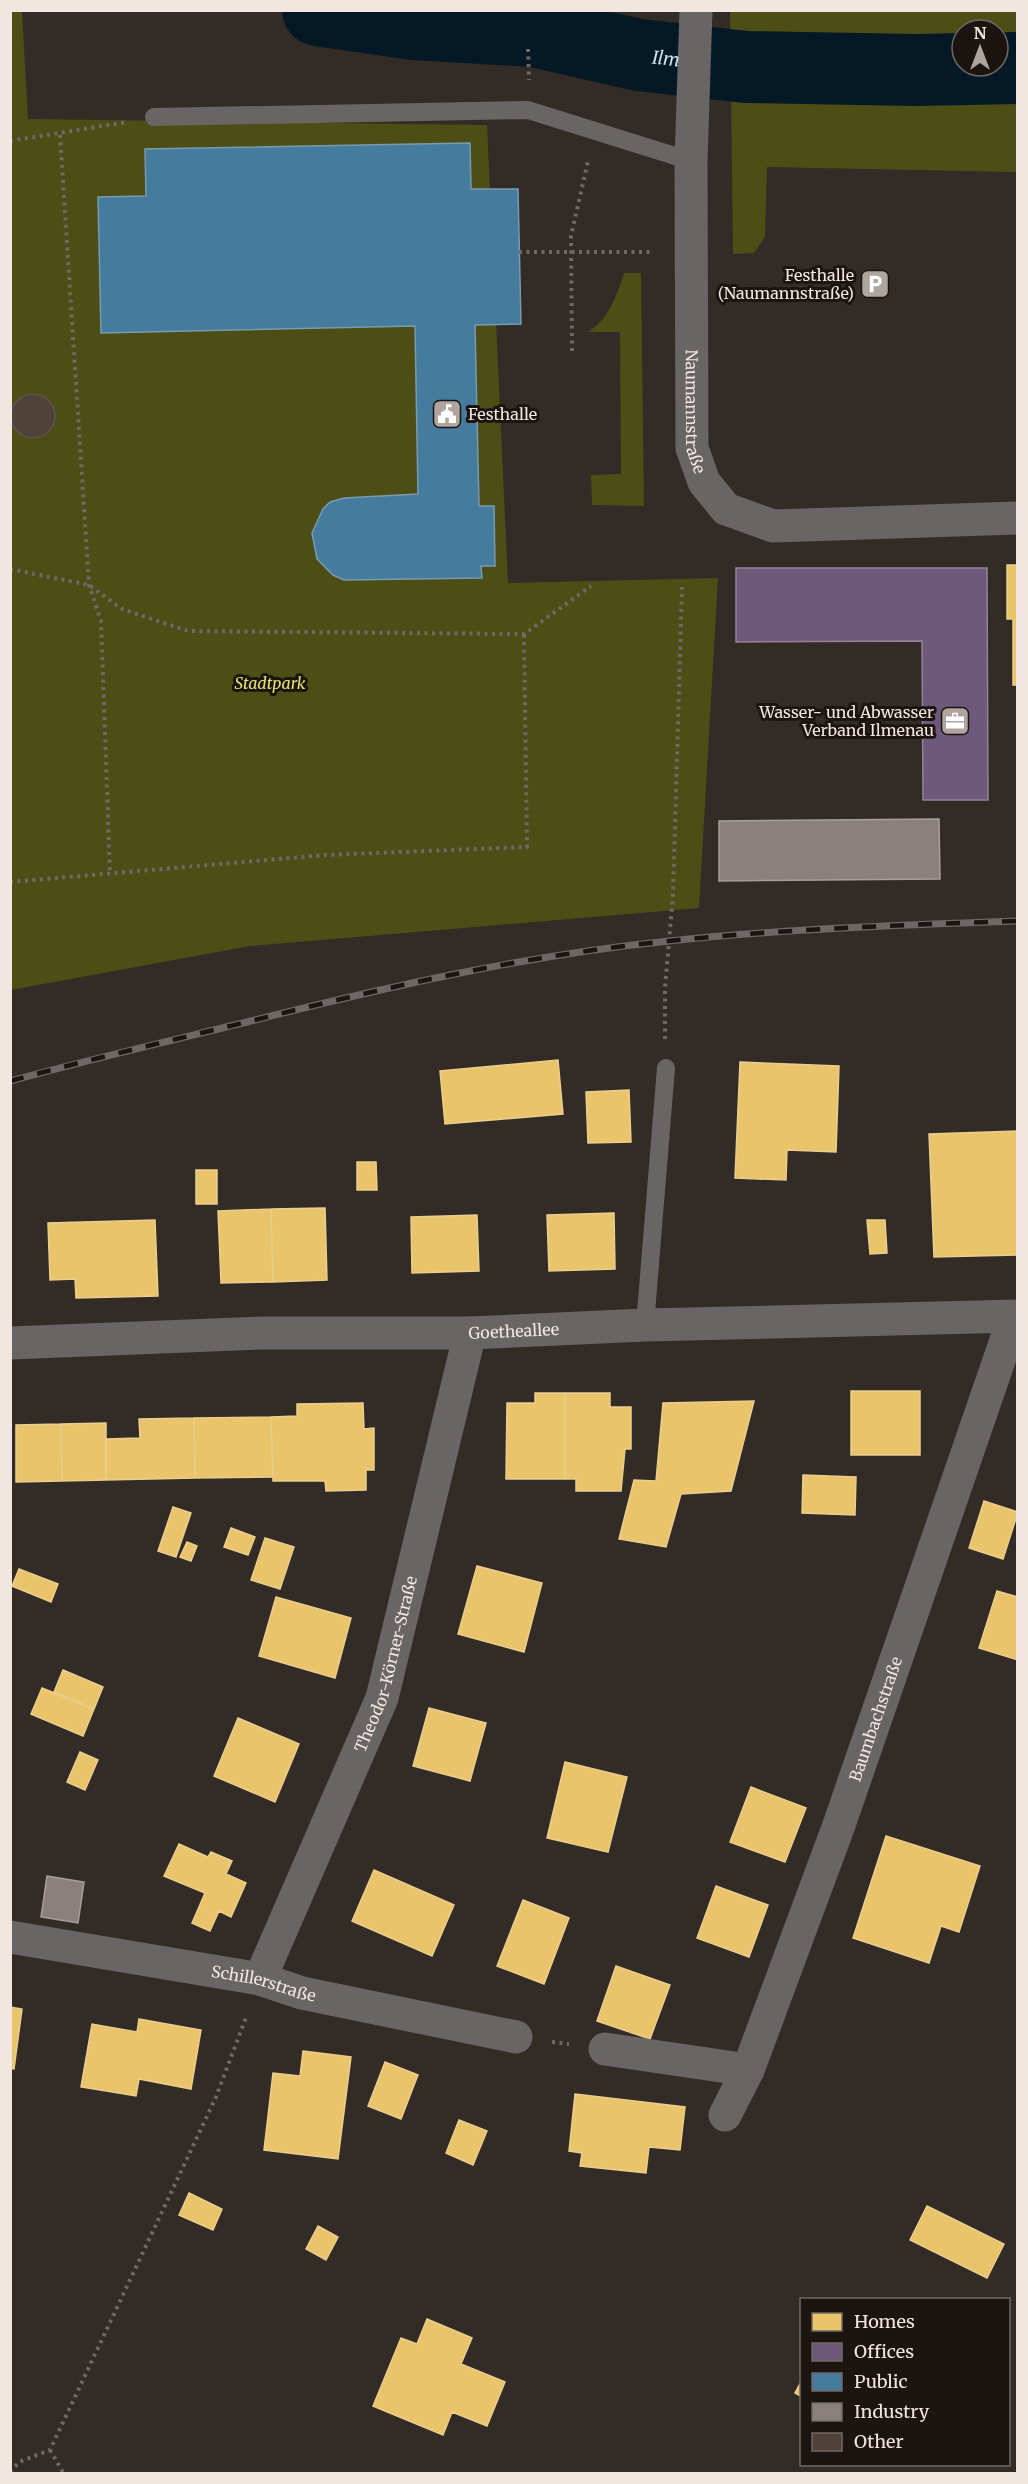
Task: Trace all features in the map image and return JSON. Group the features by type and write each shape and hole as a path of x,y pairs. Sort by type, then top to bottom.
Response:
{"street":[{"name":"Naumannstraße","path":"696,10 691,161 692,448 704,482 726,509 772,526 1017,518"},
{"name":"Goetheallee","path":"10,1343 261,1333 470,1333 645,1325 1016,1316"},
{"name":"Baumbachstraße","path":"725,2115 748,2070 839,1825 1016,1316"},
{"name":"Theodor-Körner-Straße","path":"260,1979 382,1698 470,1333"},
{"name":"Schillerstraße","path":"10,1937 260,1979 302,1993 516,2037"},
{"path":"605,2049 748,2070"}],"lane":[{"path":"154,117 528,110 691,161"},
{"path":"645,1325 666,1068"}],"path":[{"path":"528,49 529,83"},
{"path":"10,141 60,135 154,117"},
{"path":"572,351 571,236 594,131"},
{"path":"60,135 89,585 101,621 110,873"},
{"path":"519,252 692,252"},
{"path":"10,569 89,585 123,609 188,631 524,634 591,586"},
{"path":"666,1068 665,988 673,896 682,587"},
{"path":"10,882 325,855 527,847 524,634"},
{"path":"10,2472 20,2462 50,2450 216,2097 260,1979"},
{"path":"516,2037 605,2049"},
{"path":"50,2450 64,2474"}],"green space":[{"name":"Stadtpark","path":"11,11 22,11 28,119 487,125 508,583 718,578 699,908 250,946 11,990"},
{"path":"730,11 1017,11 1017,172 767,167 765,237 754,253 733,254"},
{"path":"624,273 641,273 644,506 592,505 591,475 621,474 620,332 588,332 607,313"}],"building: Homes":[{"path":"1007,565 1018,565 1018,685 1013,685 1013,619 1007,619"},
{"path":"558,1060 563,1114 445,1124 440,1071"},
{"path":"740,1062 839,1066 836,1152 787,1150 786,1180 735,1178"},
{"path":"629,1090 631,1142 588,1143 586,1092"},
{"path":"1018,1131 1018,1255 934,1257 929,1134"},
{"path":"357,1162 376,1162 377,1190 357,1190"},
{"path":"196,1170 217,1170 217,1204 196,1204"},
{"path":"325,1208 327,1280 273,1282 271,1209"},
{"path":"271,1209 273,1282 221,1283 218,1211"},
{"path":"614,1213 615,1269 549,1271 547,1215"},
{"path":"477,1215 479,1271 412,1273 411,1217"},
{"path":"155,1220 158,1296 76,1298 75,1279 50,1280 48,1223"},
{"path":"867,1220 885,1220 887,1253 870,1254"},
{"path":"851,1391 920,1391 920,1455 851,1455"},
{"path":"535,1393 565,1393 565,1479 506,1479 507,1403 535,1403"},
{"path":"565,1393 610,1393 610,1407 631,1407 631,1449 625,1449 621,1491 576,1491 576,1479 565,1479"},
{"path":"754,1401 731,1491 681,1494 666,1547 619,1539 634,1480 656,1481 663,1403"},
{"path":"363,1403 364,1429 374,1428 374,1470 366,1470 366,1490 326,1491 325,1481 273,1481 271,1417 297,1416 297,1404"},
{"path":"271,1417 273,1477 195,1478 194,1418"},
{"path":"194,1418 195,1478 106,1480 106,1439 140,1438 139,1419"},
{"path":"106,1423 106,1480 62,1481 61,1424"},
{"path":"61,1424 62,1481 16,1482 16,1425"},
{"path":"803,1475 856,1477 855,1515 802,1513"},
{"path":"984,1501 1018,1512 1003,1559 969,1548"},
{"path":"173,1507 191,1513 176,1557 158,1551"},
{"path":"231,1528 255,1537 248,1555 224,1547"},
{"path":"265,1538 294,1547 280,1589 251,1580"},
{"path":"187,1542 197,1546 191,1561 180,1557"},
{"path":"477,1566 542,1583 524,1652 458,1634"},
{"path":"19,1569 58,1584 51,1602 12,1586"},
{"path":"997,1591 1018,1597 1018,1660 979,1648"},
{"path":"276,1597 351,1618 335,1678 259,1656"},
{"path":"63,1670 103,1687 94,1709 54,1692"},
{"path":"42,1688 94,1709 83,1736 31,1714"},
{"path":"429,1708 486,1723 470,1781 413,1766"},
{"path":"238,1718 299,1744 275,1802 214,1776"},
{"path":"80,1752 98,1760 85,1790 67,1782"},
{"path":"565,1762 627,1777 608,1852 547,1838"},
{"path":"751,1787 806,1808 785,1862 730,1842"},
{"path":"886,1836 980,1866 959,1932 941,1926 929,1963 853,1938"},
{"path":"179,1844 208,1857 211,1852 232,1861 226,1874 246,1883 231,1917 219,1911 210,1931 192,1923 205,1893 164,1876"},
{"path":"374,1870 454,1905 432,1956 352,1921"},
{"path":"716,1886 768,1905 749,1957 697,1938"},
{"path":"523,1900 569,1918 544,1984 497,1966"},
{"path":"616,1966 670,1985 650,2039 597,2021"},
{"path":"10,2007 22,2009 14,2069 10,2068"},
{"path":"139,2019 201,2030 191,2089 139,2079 136,2096 81,2087 92,2024 137,2032"},
{"path":"303,2051 351,2057 338,2159 264,2150 273,2073 300,2076"},
{"path":"385,2062 418,2075 401,2119 368,2106"},
{"path":"575,2094 685,2107 680,2150 649,2147 646,2173 580,2166 582,2153 569,2151"},
{"path":"459,2120 487,2131 473,2165 446,2153"},
{"path":"189,2193 222,2209 213,2230 179,2215"},
{"path":"927,2206 1004,2244 987,2278 910,2240"},
{"path":"318,2226 338,2237 326,2260 306,2249"},
{"path":"427,2319 472,2338 461,2364 505,2382 487,2426 452,2412 443,2435 373,2406 401,2338 417,2344"},
{"path":"800,2384 800,2396 795,2393"}],"building: Offices":[{"name":"Wasser- und Abwasser Verband Ilmenau","path":"736,568 987,568 988,800 923,800 922,641 736,642"}],"building: Public":[{"name":"Festhalle","path":"470,143 471,189 518,189 521,324 475,325 479,506 494,506 495,566 481,566 482,578 344,580 333,575 317,559 312,533 323,509 330,502 344,498 418,494 415,326 101,333 98,197 146,196 145,149"}],"building: Industry":[{"path":"939,819 940,879 719,881 719,821"},
{"path":"47,1876 84,1882 78,1923 41,1917"}],"building: Other":[{"path":"33,394 49,400 55,416 49,432 33,438 17,432 11,416 17,400"}],"waterway":[{"name":"Ilm","path":"318,10 415,24 533,31 639,55 746,67 916,70 1018,68"}],"railway":[{"path":"10,1081 357,995 564,954 756,933 1018,921"}],"place":[{"name":"Festhalle (Naumannstraße)","path":"875,284"},
{"name":"Festhalle","path":"447,414"},
{"name":"Wasser- und Abwasser Verband Ilmenau","path":"955,721"}]}
